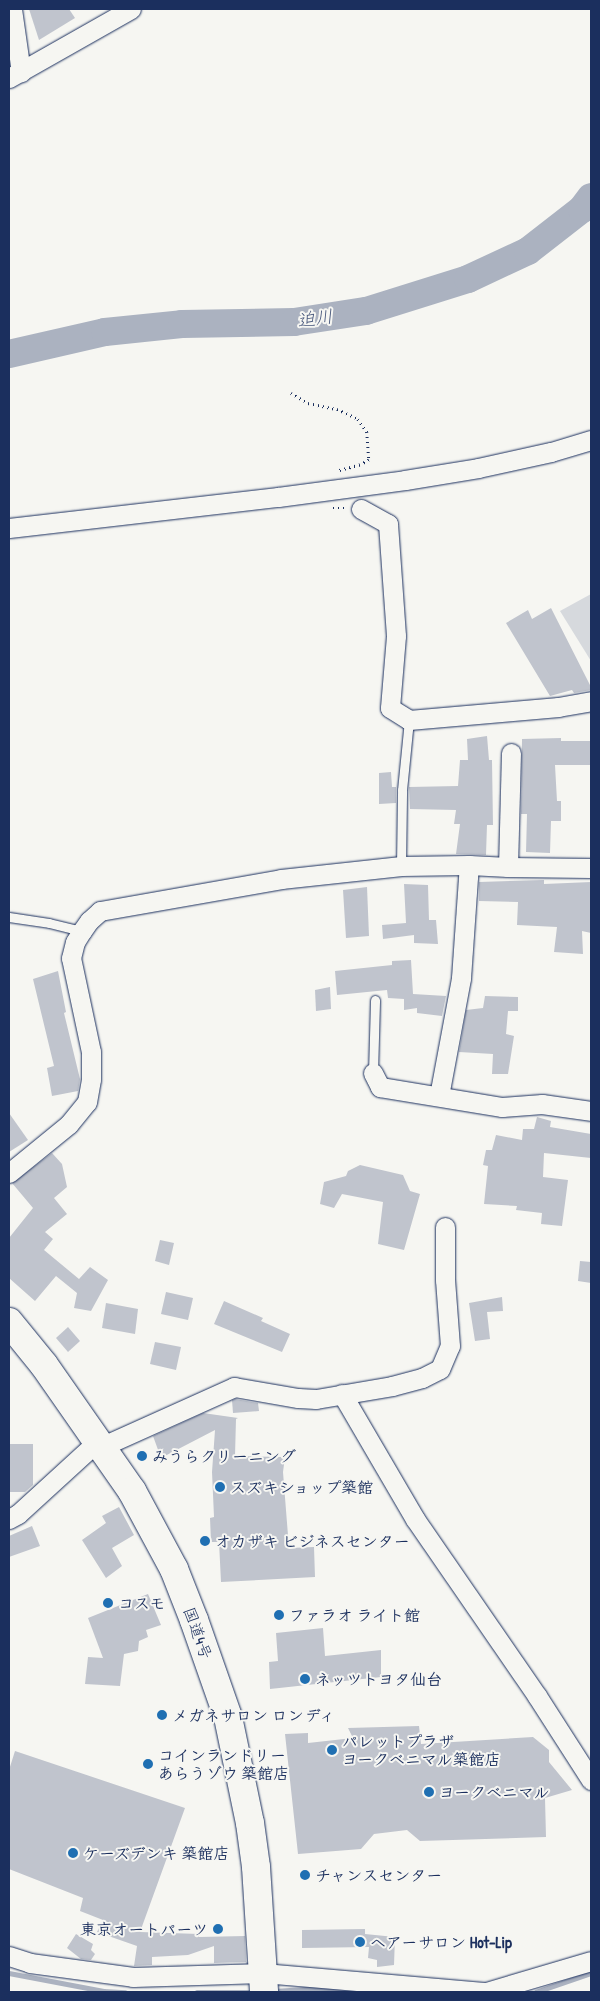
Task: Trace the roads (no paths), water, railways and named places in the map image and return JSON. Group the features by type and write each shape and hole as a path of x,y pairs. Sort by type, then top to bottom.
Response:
{"highway":[{"name":"国道4号","path":"9,1322 44,1365 101,1443 132,1491 174,1569 194,1620 228,1717 250,1823 256,1867 263,1983"}],"street":[{"path":"12,9 15,75 131,9"},
{"path":"9,528 278,497 405,480 478,468 550,452 591,440"},
{"path":"362,509 388,524 396,636 390,708 409,720 558,707 591,701"},
{"path":"508,867 511,753"},
{"path":"439,1096 461,978 469,864"},
{"path":"9,1173 69,1124 87,1102 92,1079 91,1052 71,958 75,942 89,920 100,911 281,878 401,866 469,864 508,867 591,868"},
{"path":"373,1073 380,1087 502,1108 542,1104 591,1110"},
{"path":"9,1519 18,1514 101,1443 234,1387 298,1398 316,1399 392,1386 422,1378 440,1369 450,1346 445,1280 445,1227"},
{"path":"342,1394 415,1519 537,1696 591,1780"},
{"path":"9,1956 30,1963 133,1977 486,1992 591,1962"}],"lane":[{"path":"401,866 402,790 409,720"},
{"path":"9,917 49,923 82,931"},
{"path":"373,1073 375,1000"}],"waterway":[{"name":"迫川","path":"9,354 105,332 182,324 294,322 366,311 468,279 528,251 582,209 591,197"},
{"path":"9,1973 103,1991 125,1992"},
{"path":"536,1992 591,1973"},
{"path":"274,1991 321,1988 354,1992"},
{"path":"197,1992 256,1992"}],"place":[{"name":"みうらクリーニング","path":"142,1456"},
{"name":"スズキショップ築館","path":"220,1487"},
{"name":"オカザキ ビジネスセンター","path":"205,1541"},
{"name":"コスモ","path":"108,1603"},
{"name":"ファラオ ライト館","path":"279,1615"},
{"name":"ネッツトヨタ仙台","path":"305,1679"},
{"name":"メガネサロン ロンディ","path":"162,1715"},
{"name":"パレットプラザ ヨークベニマル築館店","path":"332,1750"},
{"name":"コインランドリー あらうゾウ 築館店","path":"148,1764"},
{"name":"ヨークベニマル","path":"429,1792"},
{"name":"ケーズデンキ 築館店","path":"73,1853"},
{"name":"チャンスセンター","path":"305,1875"},
{"name":"東京オートパーツ","path":"218,1929"},
{"name":"ヘアーサロン Hot-Lip","path":"360,1942"}]}
